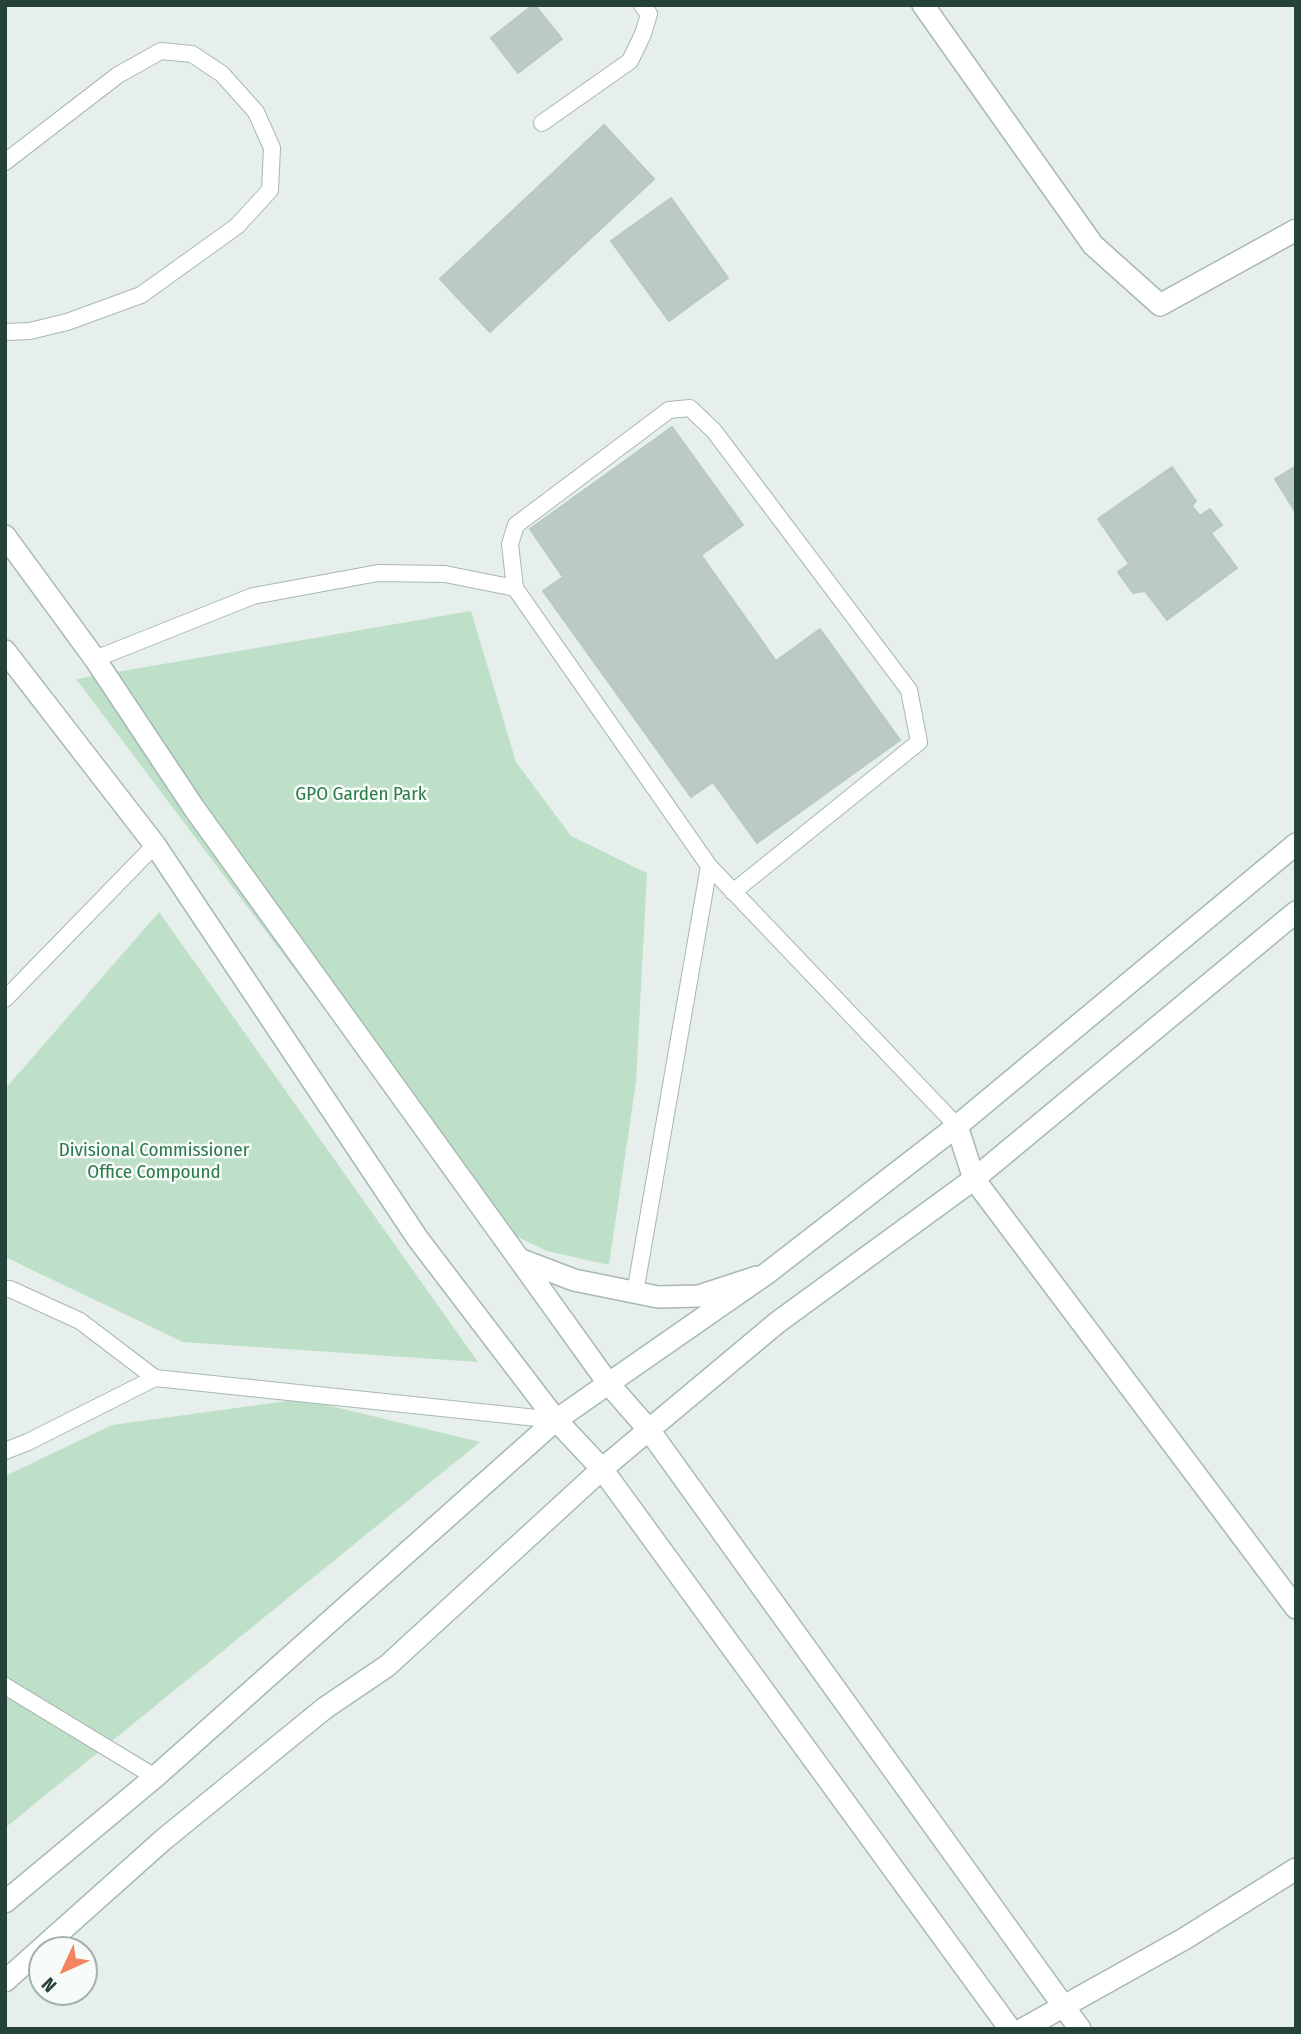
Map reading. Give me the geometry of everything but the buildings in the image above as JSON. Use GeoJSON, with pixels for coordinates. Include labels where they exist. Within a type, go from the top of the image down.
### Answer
{"type":"FeatureCollection","features":[{"type":"Feature","properties":{"kind":"street"},"geometry":{"type":"LineString","coordinates":[[923,5],[1093,245],[1160,305],[1296,230]]}},
{"type":"Feature","properties":{"kind":"street"},"geometry":{"type":"LineString","coordinates":[[5,536],[95,659],[194,808],[608,1384],[649,1430],[1080,2029]]}},
{"type":"Feature","properties":{"kind":"street"},"geometry":{"type":"LineString","coordinates":[[5,651],[155,845],[418,1239],[556,1420],[602,1469],[1010,2029]]}},
{"type":"Feature","properties":{"kind":"street"},"geometry":{"type":"LineString","coordinates":[[5,1902],[155,1777],[556,1420],[766,1274],[957,1125],[1296,844]]}},
{"type":"Feature","properties":{"kind":"street"},"geometry":{"type":"LineString","coordinates":[[5,1982],[163,1839],[325,1709],[387,1666],[602,1469],[778,1322],[974,1179],[1296,912]]}},
{"type":"Feature","properties":{"kind":"street"},"geometry":{"type":"LineString","coordinates":[[957,1125],[974,1179],[1296,1608]]}},
{"type":"Feature","properties":{"kind":"street"},"geometry":{"type":"LineString","coordinates":[[519,1259],[574,1280],[658,1297],[699,1296],[766,1274]]}},
{"type":"Feature","properties":{"kind":"street"},"geometry":{"type":"LineString","coordinates":[[1023,2029],[1184,1940],[1296,1869]]}},
{"type":"Feature","properties":{"kind":"lane"},"geometry":{"type":"LineString","coordinates":[[542,123],[630,61],[649,14],[642,5]]}},
{"type":"Feature","properties":{"kind":"lane"},"geometry":{"type":"LineString","coordinates":[[5,162],[118,75],[161,51],[192,54],[222,74],[257,112],[272,148],[270,190],[237,226],[141,295],[67,322],[30,331],[5,332]]}},
{"type":"Feature","properties":{"kind":"lane"},"geometry":{"type":"LineString","coordinates":[[733,892],[919,742],[909,690],[714,431],[690,408],[669,410],[516,525],[510,544],[515,588],[709,866],[733,892],[957,1125]]}},
{"type":"Feature","properties":{"kind":"lane"},"geometry":{"type":"LineString","coordinates":[[95,659],[253,596],[378,573],[444,574],[515,588]]}},
{"type":"Feature","properties":{"kind":"lane"},"geometry":{"type":"LineString","coordinates":[[5,999],[155,845]]}},
{"type":"Feature","properties":{"kind":"lane"},"geometry":{"type":"LineString","coordinates":[[635,1293],[709,866]]}},
{"type":"Feature","properties":{"kind":"lane"},"geometry":{"type":"LineString","coordinates":[[5,1289],[80,1321],[155,1378],[556,1420]]}},
{"type":"Feature","properties":{"kind":"lane"},"geometry":{"type":"LineString","coordinates":[[5,1451],[155,1378]]}},
{"type":"Feature","properties":{"kind":"lane"},"geometry":{"type":"LineString","coordinates":[[5,1686],[155,1777]]}},
{"type":"Feature","properties":{"kind":"green space","name":"GPO Garden Park"},"geometry":{"type":"Polygon","coordinates":[[[471,611],[516,762],[571,836],[647,873],[636,1082],[609,1265],[547,1251],[483,1220],[76,679],[471,611]]]}},
{"type":"Feature","properties":{"kind":"green space","name":"Divisional Commissioner Office Compound"},"geometry":{"type":"Polygon","coordinates":[[[159,912],[478,1362],[183,1342],[5,1257],[5,1089],[159,912]]]}},
{"type":"Feature","properties":{"kind":"green space"},"geometry":{"type":"Polygon","coordinates":[[[302,1399],[480,1442],[5,1828],[5,1476],[112,1425],[302,1399]]]}}]}
